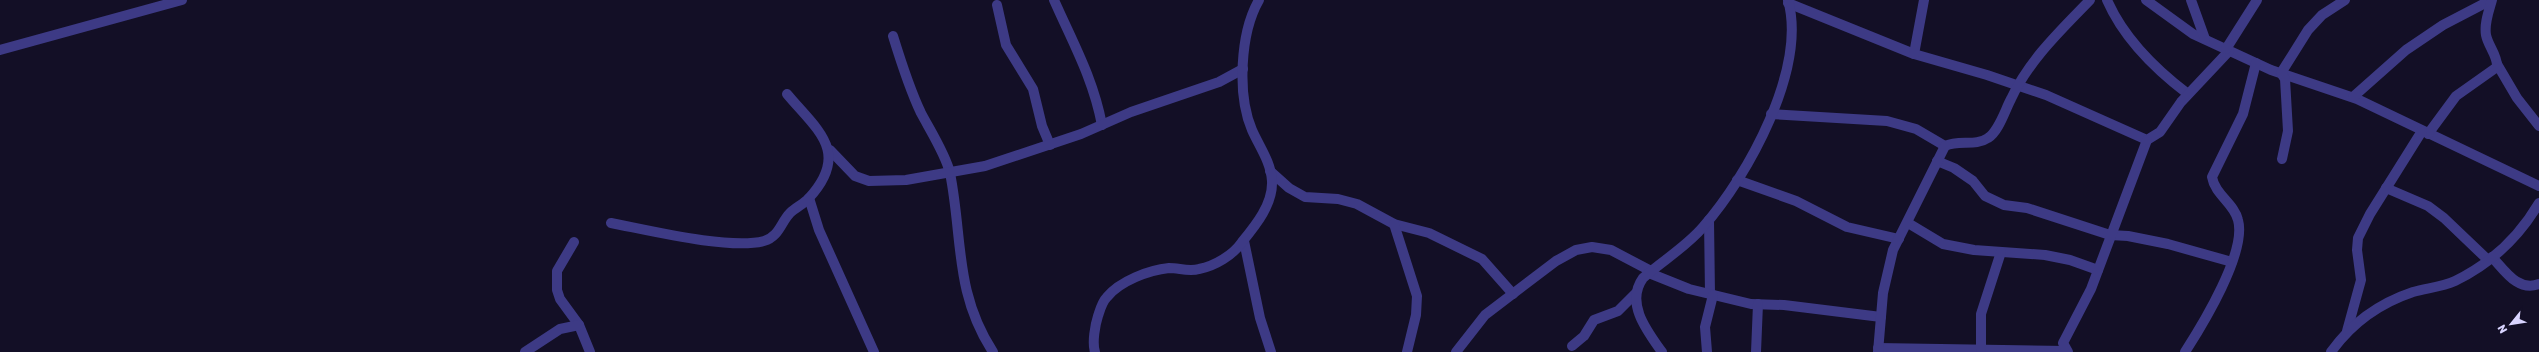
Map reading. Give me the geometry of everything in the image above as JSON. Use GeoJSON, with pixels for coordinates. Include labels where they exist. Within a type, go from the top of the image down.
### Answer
{"type":"FeatureCollection","features":[{"type":"Feature","properties":{"kind":"street"},"geometry":{"type":"LineString","coordinates":[[0,50],[182,0]]}},
{"type":"Feature","properties":{"kind":"street"},"geometry":{"type":"LineString","coordinates":[[1054,0],[1083,60],[1096,98],[1102,125]]}},
{"type":"Feature","properties":{"kind":"street"},"geometry":{"type":"LineString","coordinates":[[1095,352],[1096,321],[1104,301],[1115,290],[1146,273],[1157,270],[1200,269],[1228,256],[1244,241],[1263,213],[1269,199],[1272,181],[1270,170],[1248,119],[1243,69],[1243,54],[1246,36],[1259,0]]}},
{"type":"Feature","properties":{"kind":"street"},"geometry":{"type":"LineString","coordinates":[[1914,54],[1924,0]]}},
{"type":"Feature","properties":{"kind":"street"},"geometry":{"type":"LineString","coordinates":[[2090,0],[2044,48],[2017,85],[1990,137],[1980,142],[1952,142],[1945,146],[1908,223],[1893,250],[1883,293],[1878,350],[2067,351],[2063,343],[2091,289],[2110,235],[2147,140],[2160,132],[2188,94],[2227,50],[2257,0]]}},
{"type":"Feature","properties":{"kind":"street"},"geometry":{"type":"LineString","coordinates":[[2108,0],[2118,20],[2144,56],[2188,94]]}},
{"type":"Feature","properties":{"kind":"street"},"geometry":{"type":"LineString","coordinates":[[2146,0],[2193,34],[2281,74],[2353,97],[2425,133],[2539,186]]}},
{"type":"Feature","properties":{"kind":"street"},"geometry":{"type":"LineString","coordinates":[[2191,0],[2205,39]]}},
{"type":"Feature","properties":{"kind":"street"},"geometry":{"type":"LineString","coordinates":[[2281,74],[2308,30],[2322,15],[2345,0]]}},
{"type":"Feature","properties":{"kind":"street"},"geometry":{"type":"LineString","coordinates":[[2353,97],[2378,72],[2406,50],[2443,25],[2492,0]]}},
{"type":"Feature","properties":{"kind":"street"},"geometry":{"type":"LineString","coordinates":[[2492,0],[2485,25],[2486,34],[2497,64],[2517,98],[2539,126]]}},
{"type":"Feature","properties":{"kind":"street"},"geometry":{"type":"LineString","coordinates":[[1788,1],[1914,54],[2017,85],[2147,140]]}},
{"type":"Feature","properties":{"kind":"street"},"geometry":{"type":"LineString","coordinates":[[1662,352],[1645,327],[1637,309],[1637,286],[1650,272],[1683,245],[1709,220],[1753,154],[1780,96],[1789,60],[1792,15],[1788,1]]}},
{"type":"Feature","properties":{"kind":"street"},"geometry":{"type":"LineString","coordinates":[[997,5],[1006,45],[1033,89],[1042,126],[1050,144]]}},
{"type":"Feature","properties":{"kind":"street"},"geometry":{"type":"LineString","coordinates":[[893,36],[908,83],[950,172],[960,264],[967,292],[984,338],[993,352]]}},
{"type":"Feature","properties":{"kind":"street"},"geometry":{"type":"LineString","coordinates":[[2186,352],[2211,307],[2238,246],[2238,220],[2234,209],[2217,191],[2212,177],[2243,114],[2256,63]]}},
{"type":"Feature","properties":{"kind":"street"},"geometry":{"type":"LineString","coordinates":[[2347,331],[2361,280],[2356,250],[2358,238],[2386,188],[2425,133],[2456,96],[2491,73],[2497,64]]}},
{"type":"Feature","properties":{"kind":"street"},"geometry":{"type":"LineString","coordinates":[[787,94],[824,138],[830,150],[855,176],[869,181],[906,180],[985,166],[1102,125],[1131,112],[1219,82],[1243,69]]}},
{"type":"Feature","properties":{"kind":"street"},"geometry":{"type":"LineString","coordinates":[[2281,74],[2285,79],[2288,131],[2282,159]]}},
{"type":"Feature","properties":{"kind":"street"},"geometry":{"type":"LineString","coordinates":[[1771,114],[1887,121],[1916,129],[1945,146]]}},
{"type":"Feature","properties":{"kind":"street"},"geometry":{"type":"LineString","coordinates":[[611,223],[736,243],[764,241],[777,232],[791,212],[809,198],[826,173],[830,150]]}},
{"type":"Feature","properties":{"kind":"street"},"geometry":{"type":"LineString","coordinates":[[1937,161],[1954,168],[1974,181],[1985,196],[2004,205],[2027,208],[2110,235],[2128,236],[2168,244],[2232,262]]}},
{"type":"Feature","properties":{"kind":"street"},"geometry":{"type":"LineString","coordinates":[[1270,170],[1289,188],[1305,197],[1338,199],[1357,204],[1394,224],[1429,234],[1482,259],[1513,294]]}},
{"type":"Feature","properties":{"kind":"street"},"geometry":{"type":"LineString","coordinates":[[1737,180],[1796,201],[1848,227],[1899,239]]}},
{"type":"Feature","properties":{"kind":"street"},"geometry":{"type":"LineString","coordinates":[[2386,188],[2428,206],[2444,218],[2518,283],[2526,287],[2539,284]]}},
{"type":"Feature","properties":{"kind":"street"},"geometry":{"type":"LineString","coordinates":[[809,198],[819,230],[874,352]]}},
{"type":"Feature","properties":{"kind":"street"},"geometry":{"type":"LineString","coordinates":[[2330,352],[2347,331],[2375,310],[2398,298],[2454,281],[2490,259],[2515,237],[2539,203]]}},
{"type":"Feature","properties":{"kind":"street"},"geometry":{"type":"LineString","coordinates":[[1706,352],[1705,327],[1711,294],[1709,220]]}},
{"type":"Feature","properties":{"kind":"street"},"geometry":{"type":"LineString","coordinates":[[1908,223],[1943,244],[1974,250],[2045,255],[2070,260],[2098,270]]}},
{"type":"Feature","properties":{"kind":"street"},"geometry":{"type":"LineString","coordinates":[[1394,224],[1416,296],[1416,315],[1407,352]]}},
{"type":"Feature","properties":{"kind":"street"},"geometry":{"type":"LineString","coordinates":[[1244,241],[1260,318],[1271,352]]}},
{"type":"Feature","properties":{"kind":"street"},"geometry":{"type":"LineString","coordinates":[[574,242],[557,271],[556,290],[560,299],[579,325],[590,352]]}},
{"type":"Feature","properties":{"kind":"street"},"geometry":{"type":"LineString","coordinates":[[1456,352],[1485,315],[1556,261],[1576,250],[1592,248],[1611,250],[1650,272],[1689,289],[1758,304],[1784,305],[1881,317]]}},
{"type":"Feature","properties":{"kind":"street"},"geometry":{"type":"LineString","coordinates":[[1985,350],[1981,314],[2001,252]]}},
{"type":"Feature","properties":{"kind":"street"},"geometry":{"type":"LineString","coordinates":[[1572,346],[1584,336],[1594,320],[1618,311],[1636,293]]}},
{"type":"Feature","properties":{"kind":"street"},"geometry":{"type":"LineString","coordinates":[[1756,352],[1758,304]]}},
{"type":"Feature","properties":{"kind":"street"},"geometry":{"type":"LineString","coordinates":[[526,352],[560,328],[579,325]]}}]}
